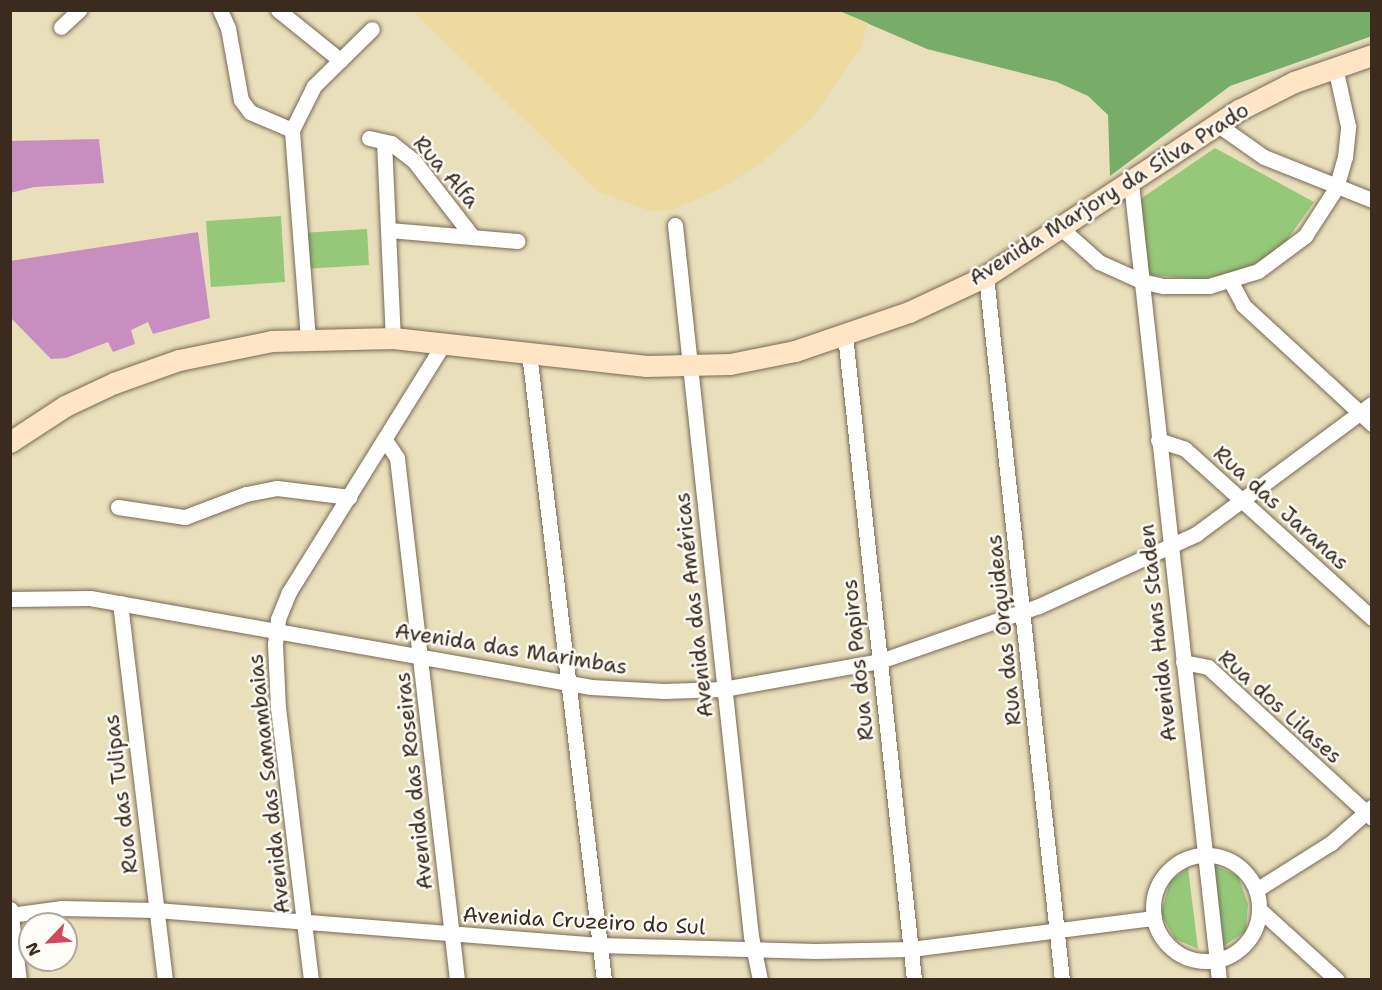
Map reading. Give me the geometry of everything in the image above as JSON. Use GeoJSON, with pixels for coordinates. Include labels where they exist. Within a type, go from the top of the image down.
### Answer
{"type":"FeatureCollection","features":[{"type":"Feature","properties":{"kind":"main road","name":"Avenida Marjory da Silva Prado"},"geometry":{"type":"LineString","coordinates":[[10,442],[65,406],[146,371],[245,344],[308,339],[393,338],[601,363],[691,366],[771,357],[845,335],[909,312],[986,276],[1062,229],[1252,102],[1335,67],[1371,56]]}},
{"type":"Feature","properties":{"kind":"street"},"geometry":{"type":"LineString","coordinates":[[60,27],[79,10]]}},
{"type":"Feature","properties":{"kind":"street"},"geometry":{"type":"LineString","coordinates":[[220,10],[228,28],[238,93],[245,107],[292,130]]}},
{"type":"Feature","properties":{"kind":"street"},"geometry":{"type":"LineString","coordinates":[[278,10],[340,60]]}},
{"type":"Feature","properties":{"kind":"street"},"geometry":{"type":"LineString","coordinates":[[308,339],[292,130],[306,97],[372,29]]}},
{"type":"Feature","properties":{"kind":"street"},"geometry":{"type":"LineString","coordinates":[[1062,229],[1099,262],[1141,281],[1186,288],[1231,282],[1283,256],[1305,236],[1336,188],[1345,157],[1348,126],[1335,67]]}},
{"type":"Feature","properties":{"kind":"street"},"geometry":{"type":"LineString","coordinates":[[1217,124],[1264,157],[1371,201]]}},
{"type":"Feature","properties":{"kind":"street","name":"Rua Alfa"},"geometry":{"type":"LineString","coordinates":[[393,338],[388,230],[377,140],[414,161],[472,236]]}},
{"type":"Feature","properties":{"kind":"street","name":"Avenida Hans Staden"},"geometry":{"type":"LineString","coordinates":[[1131,183],[1203,854],[1219,980]]}},
{"type":"Feature","properties":{"kind":"street","name":"Avenida das Américas"},"geometry":{"type":"LineString","coordinates":[[675,225],[723,689],[760,980]]}},
{"type":"Feature","properties":{"kind":"street","name":"Rua Alfa"},"geometry":{"type":"LineString","coordinates":[[388,230],[518,241]]}},
{"type":"Feature","properties":{"kind":"street","name":"Rua das Orquideas"},"geometry":{"type":"LineString","coordinates":[[986,276],[1062,980]]}},
{"type":"Feature","properties":{"kind":"street"},"geometry":{"type":"LineString","coordinates":[[1231,282],[1243,305],[1368,414]]}},
{"type":"Feature","properties":{"kind":"street","name":"Rua dos Papiros"},"geometry":{"type":"LineString","coordinates":[[845,335],[914,980]]}},
{"type":"Feature","properties":{"kind":"street","name":"Avenida das Samambaias"},"geometry":{"type":"LineString","coordinates":[[311,980],[282,747],[276,632],[290,592],[444,343]]}},
{"type":"Feature","properties":{"kind":"street"},"geometry":{"type":"LineString","coordinates":[[529,353],[604,980]]}},
{"type":"Feature","properties":{"kind":"street","name":"Avenida das Marimbas"},"geometry":{"type":"LineString","coordinates":[[10,599],[60,596],[120,603],[568,684],[633,691],[723,689],[879,661],[1023,612],[1170,548],[1242,502],[1368,414]]}},
{"type":"Feature","properties":{"kind":"street","name":"Avenida das Roseiras"},"geometry":{"type":"LineString","coordinates":[[386,440],[398,458],[457,980]]}},
{"type":"Feature","properties":{"kind":"street","name":"Rua das Jaranas"},"geometry":{"type":"LineString","coordinates":[[1158,441],[1185,449],[1371,618]]}},
{"type":"Feature","properties":{"kind":"street"},"geometry":{"type":"LineString","coordinates":[[118,507],[185,517],[246,494],[277,488],[349,497]]}},
{"type":"Feature","properties":{"kind":"street","name":"Rua das Tulipas"},"geometry":{"type":"LineString","coordinates":[[120,603],[165,980]]}},
{"type":"Feature","properties":{"kind":"street","name":"Rua dos Lilases"},"geometry":{"type":"LineString","coordinates":[[1183,662],[1208,667],[1370,813]]}},
{"type":"Feature","properties":{"kind":"street"},"geometry":{"type":"LineString","coordinates":[[1256,890],[1312,856],[1370,813]]}},
{"type":"Feature","properties":{"kind":"street"},"geometry":{"type":"LineString","coordinates":[[1203,854],[1236,863],[1256,890],[1259,909],[1257,924],[1246,942],[1216,960],[1184,956],[1165,940],[1154,918],[1154,900],[1159,882],[1170,868],[1186,858],[1203,854]]}},
{"type":"Feature","properties":{"kind":"street","name":"Avenida Cruzeiro do Sul"},"geometry":{"type":"LineString","coordinates":[[11,915],[61,908],[156,910],[452,935],[600,945],[755,951],[910,949],[1154,918]]}},
{"type":"Feature","properties":{"kind":"street"},"geometry":{"type":"LineString","coordinates":[[10,909],[19,980]]}},
{"type":"Feature","properties":{"kind":"street"},"geometry":{"type":"LineString","coordinates":[[1259,909],[1337,980]]}},
{"type":"Feature","properties":{"kind":"green space"},"geometry":{"type":"Polygon","coordinates":[[[1371,10],[1372,36],[1230,86],[1110,176],[1108,115],[1088,96],[1057,82],[927,49],[839,11],[1371,10]]]}},
{"type":"Feature","properties":{"kind":"green space"},"geometry":{"type":"Polygon","coordinates":[[[1215,148],[1314,202],[1282,247],[1242,272],[1202,279],[1149,275],[1139,200],[1215,148]]]}},
{"type":"Feature","properties":{"kind":"green space"},"geometry":{"type":"Polygon","coordinates":[[[281,216],[285,282],[211,287],[206,221],[281,216]]]}},
{"type":"Feature","properties":{"kind":"green space"},"geometry":{"type":"Polygon","coordinates":[[[367,229],[369,265],[303,269],[301,233],[367,229]]]}},
{"type":"Feature","properties":{"kind":"green space"},"geometry":{"type":"Polygon","coordinates":[[[1211,864],[1238,876],[1248,904],[1246,931],[1221,948],[1211,864]]]}},
{"type":"Feature","properties":{"kind":"green space"},"geometry":{"type":"Polygon","coordinates":[[[1188,868],[1198,949],[1175,939],[1161,914],[1170,881],[1188,868]]]}},
{"type":"Feature","properties":{"kind":"sand"},"geometry":{"type":"Polygon","coordinates":[[[413,11],[839,11],[868,23],[861,48],[812,118],[762,162],[720,189],[672,210],[650,211],[599,192],[413,11]]]}},
{"type":"Feature","properties":{"kind":"building"},"geometry":{"type":"Polygon","coordinates":[[[99,139],[104,183],[34,187],[10,193],[10,141],[99,139]]]}},
{"type":"Feature","properties":{"kind":"building"},"geometry":{"type":"Polygon","coordinates":[[[198,232],[210,318],[153,334],[148,322],[131,330],[135,344],[113,352],[108,342],[66,358],[51,359],[10,317],[10,261],[198,232]]]}}]}
